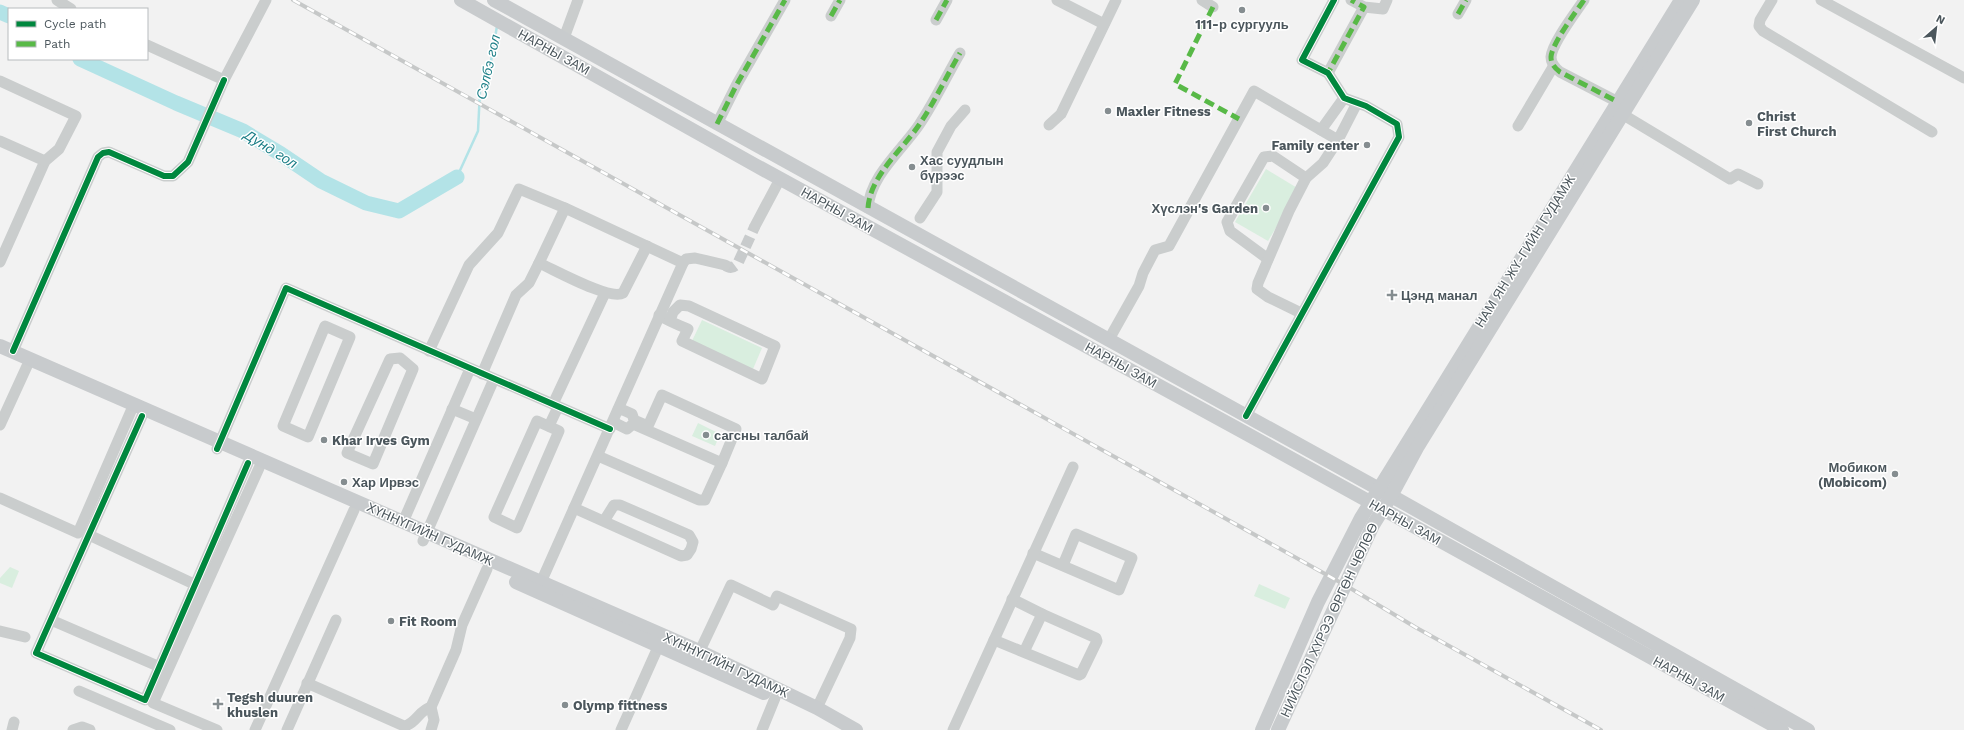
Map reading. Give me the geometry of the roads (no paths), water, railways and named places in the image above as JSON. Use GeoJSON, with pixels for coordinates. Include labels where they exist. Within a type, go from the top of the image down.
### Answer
{"type":"FeatureCollection","features":[{"type":"Feature","properties":{"kind":"main road","name":"НАРНЫ ЗАМ"},"geometry":{"type":"LineString","coordinates":[[494,0],[719,126],[1385,493],[1730,694],[1782,730]]}},
{"type":"Feature","properties":{"kind":"main road","name":"НАМ ЯН ЖҮ-ГИЙН ГУДАМЖ"},"geometry":{"type":"LineString","coordinates":[[1370,503],[1385,493],[1418,446],[1620,108],[1681,0]]}},
{"type":"Feature","properties":{"kind":"main road","name":"НАМ ЯН ЖҮ-ГИЙН ГУДАМЖ"},"geometry":{"type":"LineString","coordinates":[[1620,108],[1693,0]]}},
{"type":"Feature","properties":{"kind":"main road","name":"НАРНЫ ЗАМ"},"geometry":{"type":"LineString","coordinates":[[463,1],[777,178],[1064,334],[1382,510],[1730,694],[1808,730]]}},
{"type":"Feature","properties":{"kind":"main road"},"geometry":{"type":"LineString","coordinates":[[713,142],[718,137],[719,126]]}},
{"type":"Feature","properties":{"kind":"main road"},"geometry":{"type":"LineString","coordinates":[[1064,334],[1070,328],[1071,320]]}},
{"type":"Feature","properties":{"kind":"main road","name":"ХҮННҮГИЙН ГУДАМЖ"},"geometry":{"type":"LineString","coordinates":[[4,350],[27,366],[136,414],[403,522],[425,536],[484,568],[539,587],[658,645],[697,656],[839,730]]}},
{"type":"Feature","properties":{"kind":"main road","name":"ХҮННҮГИЙН ГУДАМЖ"},"geometry":{"type":"LineString","coordinates":[[4,350],[218,446],[254,466],[354,510],[425,536],[817,708],[856,730]]}},
{"type":"Feature","properties":{"kind":"main road","name":"НИЙСЛЭЛ ХҮРЭЭ ӨРГӨН ЧӨЛӨӨ"},"geometry":{"type":"LineString","coordinates":[[1278,730],[1370,532],[1382,510],[1385,493]]}},
{"type":"Feature","properties":{"kind":"main road","name":"НИЙСЛЭЛ ХҮРЭЭ ӨРГӨН ЧӨЛӨӨ"},"geometry":{"type":"LineString","coordinates":[[1262,730],[1318,602],[1370,503]]}},
{"type":"Feature","properties":{"kind":"street"},"geometry":{"type":"LineString","coordinates":[[57,0],[69,8]]}},
{"type":"Feature","properties":{"kind":"street"},"geometry":{"type":"LineString","coordinates":[[4,350],[98,157],[103,153],[109,152],[164,176],[173,176],[188,162],[222,85],[266,0]]}},
{"type":"Feature","properties":{"kind":"street"},"geometry":{"type":"LineString","coordinates":[[564,38],[578,0]]}},
{"type":"Feature","properties":{"kind":"street"},"geometry":{"type":"LineString","coordinates":[[719,126],[738,84],[785,0]]}},
{"type":"Feature","properties":{"kind":"street"},"geometry":{"type":"LineString","coordinates":[[831,16],[840,0]]}},
{"type":"Feature","properties":{"kind":"street"},"geometry":{"type":"LineString","coordinates":[[936,20],[947,0]]}},
{"type":"Feature","properties":{"kind":"street"},"geometry":{"type":"LineString","coordinates":[[1057,0],[1104,24]]}},
{"type":"Feature","properties":{"kind":"street"},"geometry":{"type":"LineString","coordinates":[[1049,124],[1061,114],[1116,0]]}},
{"type":"Feature","properties":{"kind":"street"},"geometry":{"type":"LineString","coordinates":[[1202,0],[1213,7]]}},
{"type":"Feature","properties":{"kind":"street"},"geometry":{"type":"LineString","coordinates":[[1246,416],[1398,136],[1397,124],[1344,98],[1328,73],[1302,60],[1334,0]]}},
{"type":"Feature","properties":{"kind":"street"},"geometry":{"type":"LineString","coordinates":[[1351,0],[1364,7],[1383,8],[1387,0]]}},
{"type":"Feature","properties":{"kind":"street"},"geometry":{"type":"LineString","coordinates":[[1458,14],[1466,0]]}},
{"type":"Feature","properties":{"kind":"street"},"geometry":{"type":"LineString","coordinates":[[1518,126],[1553,67],[1551,57],[1557,41],[1584,0]]}},
{"type":"Feature","properties":{"kind":"street"},"geometry":{"type":"LineString","coordinates":[[1772,0],[1760,20],[1759,26],[1763,31],[1932,132]]}},
{"type":"Feature","properties":{"kind":"street"},"geometry":{"type":"LineString","coordinates":[[1821,0],[1964,78]]}},
{"type":"Feature","properties":{"kind":"street"},"geometry":{"type":"LineString","coordinates":[[1328,73],[1364,7]]}},
{"type":"Feature","properties":{"kind":"street"},"geometry":{"type":"LineString","coordinates":[[148,46],[222,85]]}},
{"type":"Feature","properties":{"kind":"street"},"geometry":{"type":"LineString","coordinates":[[868,208],[869,199],[877,180],[893,156],[918,126],[960,53]]}},
{"type":"Feature","properties":{"kind":"street"},"geometry":{"type":"LineString","coordinates":[[1553,67],[1730,179],[1738,174],[1758,184]]}},
{"type":"Feature","properties":{"kind":"street"},"geometry":{"type":"LineString","coordinates":[[0,81],[76,116],[59,149],[45,161],[0,262]]}},
{"type":"Feature","properties":{"kind":"street"},"geometry":{"type":"LineString","coordinates":[[1112,334],[1139,286],[1155,250],[1169,246],[1254,91],[1338,140]]}},
{"type":"Feature","properties":{"kind":"street"},"geometry":{"type":"LineString","coordinates":[[1322,130],[1344,98]]}},
{"type":"Feature","properties":{"kind":"street"},"geometry":{"type":"LineString","coordinates":[[1301,313],[1268,297],[1257,289],[1268,259],[1306,178],[1323,162],[1338,140],[1356,103]]}},
{"type":"Feature","properties":{"kind":"street"},"geometry":{"type":"LineString","coordinates":[[920,218],[937,192],[937,152],[951,126],[965,110]]}},
{"type":"Feature","properties":{"kind":"street"},"geometry":{"type":"LineString","coordinates":[[0,141],[45,161]]}},
{"type":"Feature","properties":{"kind":"street"},"geometry":{"type":"LineString","coordinates":[[1268,259],[1230,231],[1227,222],[1264,157],[1273,156],[1306,178]]}},
{"type":"Feature","properties":{"kind":"street"},"geometry":{"type":"LineString","coordinates":[[753,225],[777,178]]}},
{"type":"Feature","properties":{"kind":"street"},"geometry":{"type":"LineString","coordinates":[[429,351],[469,265],[498,233],[519,189],[565,208],[683,263]]}},
{"type":"Feature","properties":{"kind":"street"},"geometry":{"type":"LineString","coordinates":[[482,374],[516,295],[529,283],[540,263],[565,208]]}},
{"type":"Feature","properties":{"kind":"street"},"geometry":{"type":"LineString","coordinates":[[540,263],[605,293],[620,295],[623,293],[647,246]]}},
{"type":"Feature","properties":{"kind":"street"},"geometry":{"type":"LineString","coordinates":[[539,587],[683,263],[686,259],[695,258],[725,265]]}},
{"type":"Feature","properties":{"kind":"street"},"geometry":{"type":"LineString","coordinates":[[218,446],[286,288],[555,406],[611,426],[627,429],[633,424],[722,463]]}},
{"type":"Feature","properties":{"kind":"street"},"geometry":{"type":"LineString","coordinates":[[549,426],[555,406],[605,293]]}},
{"type":"Feature","properties":{"kind":"street"},"geometry":{"type":"LineString","coordinates":[[659,316],[670,321],[688,329],[682,341],[762,379],[775,346],[689,306],[680,304],[673,312],[670,321]]}},
{"type":"Feature","properties":{"kind":"street"},"geometry":{"type":"LineString","coordinates":[[339,332],[346,314]]}},
{"type":"Feature","properties":{"kind":"street"},"geometry":{"type":"LineString","coordinates":[[325,326],[339,332],[350,337],[308,437],[283,426],[325,326]]}},
{"type":"Feature","properties":{"kind":"street"},"geometry":{"type":"LineString","coordinates":[[400,358],[407,341]]}},
{"type":"Feature","properties":{"kind":"street"},"geometry":{"type":"LineString","coordinates":[[400,358],[413,369],[373,464],[347,453],[390,359],[400,358]]}},
{"type":"Feature","properties":{"kind":"street"},"geometry":{"type":"LineString","coordinates":[[0,426],[27,366]]}},
{"type":"Feature","properties":{"kind":"street"},"geometry":{"type":"LineString","coordinates":[[403,522],[470,369]]}},
{"type":"Feature","properties":{"kind":"street"},"geometry":{"type":"LineString","coordinates":[[425,536],[494,379]]}},
{"type":"Feature","properties":{"kind":"street"},"geometry":{"type":"LineString","coordinates":[[598,456],[699,500],[705,500],[736,429],[662,395],[648,426],[634,420],[632,414],[624,410],[618,410]]}},
{"type":"Feature","properties":{"kind":"street"},"geometry":{"type":"LineString","coordinates":[[452,409],[476,419]]}},
{"type":"Feature","properties":{"kind":"street"},"geometry":{"type":"LineString","coordinates":[[0,498],[78,533],[136,414]]}},
{"type":"Feature","properties":{"kind":"street"},"geometry":{"type":"LineString","coordinates":[[136,414],[89,535],[36,653],[145,700],[196,584],[254,466]]}},
{"type":"Feature","properties":{"kind":"street"},"geometry":{"type":"LineString","coordinates":[[537,421],[549,426],[559,431],[517,528],[494,517],[537,421]]}},
{"type":"Feature","properties":{"kind":"street"},"geometry":{"type":"LineString","coordinates":[[216,730],[154,703],[254,466]]}},
{"type":"Feature","properties":{"kind":"street"},"geometry":{"type":"LineString","coordinates":[[953,730],[1073,467]]}},
{"type":"Feature","properties":{"kind":"street"},"geometry":{"type":"LineString","coordinates":[[574,508],[681,556],[687,555],[693,542],[689,535],[620,505],[614,506],[604,521]]}},
{"type":"Feature","properties":{"kind":"street"},"geometry":{"type":"LineString","coordinates":[[255,730],[354,510]]}},
{"type":"Feature","properties":{"kind":"street"},"geometry":{"type":"LineString","coordinates":[[1033,553],[1119,590],[1132,558],[1076,534],[1063,565]]}},
{"type":"Feature","properties":{"kind":"street"},"geometry":{"type":"LineString","coordinates":[[89,535],[196,584]]}},
{"type":"Feature","properties":{"kind":"street"},"geometry":{"type":"LineString","coordinates":[[431,730],[434,720],[431,707],[456,650],[458,623],[484,568]]}},
{"type":"Feature","properties":{"kind":"street"},"geometry":{"type":"LineString","coordinates":[[697,656],[731,585],[773,605],[777,596],[851,629],[850,638],[817,708]]}},
{"type":"Feature","properties":{"kind":"street"},"geometry":{"type":"LineString","coordinates":[[994,640],[1079,674],[1081,674],[1097,641],[1096,638],[1012,599]]}},
{"type":"Feature","properties":{"kind":"street"},"geometry":{"type":"LineString","coordinates":[[1024,652],[1042,614]]}},
{"type":"Feature","properties":{"kind":"street"},"geometry":{"type":"LineString","coordinates":[[51,620],[160,668]]}},
{"type":"Feature","properties":{"kind":"street"},"geometry":{"type":"LineString","coordinates":[[287,730],[336,620]]}},
{"type":"Feature","properties":{"kind":"street"},"geometry":{"type":"LineString","coordinates":[[0,631],[25,637]]}},
{"type":"Feature","properties":{"kind":"street"},"geometry":{"type":"LineString","coordinates":[[621,730],[658,645]]}},
{"type":"Feature","properties":{"kind":"street"},"geometry":{"type":"LineString","coordinates":[[307,683],[404,726],[409,724],[423,710],[431,707]]}},
{"type":"Feature","properties":{"kind":"street"},"geometry":{"type":"LineString","coordinates":[[78,691],[170,730]]}},
{"type":"Feature","properties":{"kind":"street"},"geometry":{"type":"LineString","coordinates":[[762,730],[775,698]]}},
{"type":"Feature","properties":{"kind":"street"},"geometry":{"type":"LineString","coordinates":[[73,730],[82,727],[90,730]]}},
{"type":"Feature","properties":{"kind":"waterway","name":"Дунд гол"},"geometry":{"type":"LineString","coordinates":[[0,12],[8,16]]}},
{"type":"Feature","properties":{"kind":"waterway","name":"Сэлбэ гол"},"geometry":{"type":"LineString","coordinates":[[457,177],[478,131],[480,91],[490,67],[497,26]]}},
{"type":"Feature","properties":{"kind":"waterway","name":"Дунд гол"},"geometry":{"type":"LineString","coordinates":[[82,60],[176,103],[243,131],[321,181],[366,203],[399,211],[457,177]]}},
{"type":"Feature","properties":{"kind":"tunnel"},"geometry":{"type":"LineString","coordinates":[[725,265],[732,267],[738,263],[755,226]]}},
{"type":"Feature","properties":{"kind":"railway"},"geometry":{"type":"LineString","coordinates":[[293,0],[1345,585],[1415,627],[1601,730]]}},
{"type":"Feature","properties":{"kind":"place","name":"111-р сургууль"},"geometry":{"type":"Point","coordinates":[1242,10]}},
{"type":"Feature","properties":{"kind":"place","name":"Maxler Fitness"},"geometry":{"type":"Point","coordinates":[1108,111]}},
{"type":"Feature","properties":{"kind":"place","name":"Christ First Church"},"geometry":{"type":"Point","coordinates":[1749,123]}},
{"type":"Feature","properties":{"kind":"place","name":"Family center"},"geometry":{"type":"Point","coordinates":[1367,145]}},
{"type":"Feature","properties":{"kind":"place","name":"Хас суудлын бүрээс"},"geometry":{"type":"Point","coordinates":[912,167]}},
{"type":"Feature","properties":{"kind":"place","name":"Хүслэн's Garden"},"geometry":{"type":"Point","coordinates":[1266,208]}},
{"type":"Feature","properties":{"kind":"place","name":"Цэнд манал"},"geometry":{"type":"Point","coordinates":[1392,295]}},
{"type":"Feature","properties":{"kind":"place","name":"сагсны талбай"},"geometry":{"type":"Point","coordinates":[706,435]}},
{"type":"Feature","properties":{"kind":"place","name":"Khar Irves Gym"},"geometry":{"type":"Point","coordinates":[324,440]}},
{"type":"Feature","properties":{"kind":"place","name":"Мобиком (Mobicom)"},"geometry":{"type":"Point","coordinates":[1895,474]}},
{"type":"Feature","properties":{"kind":"place","name":"Хар Ирвэс"},"geometry":{"type":"Point","coordinates":[344,482]}},
{"type":"Feature","properties":{"kind":"place","name":"Fit Room"},"geometry":{"type":"Point","coordinates":[391,621]}},
{"type":"Feature","properties":{"kind":"place","name":"Tegsh duuren khuslen"},"geometry":{"type":"Point","coordinates":[218,704]}},
{"type":"Feature","properties":{"kind":"place","name":"Olymp fittness"},"geometry":{"type":"Point","coordinates":[565,705]}}]}
